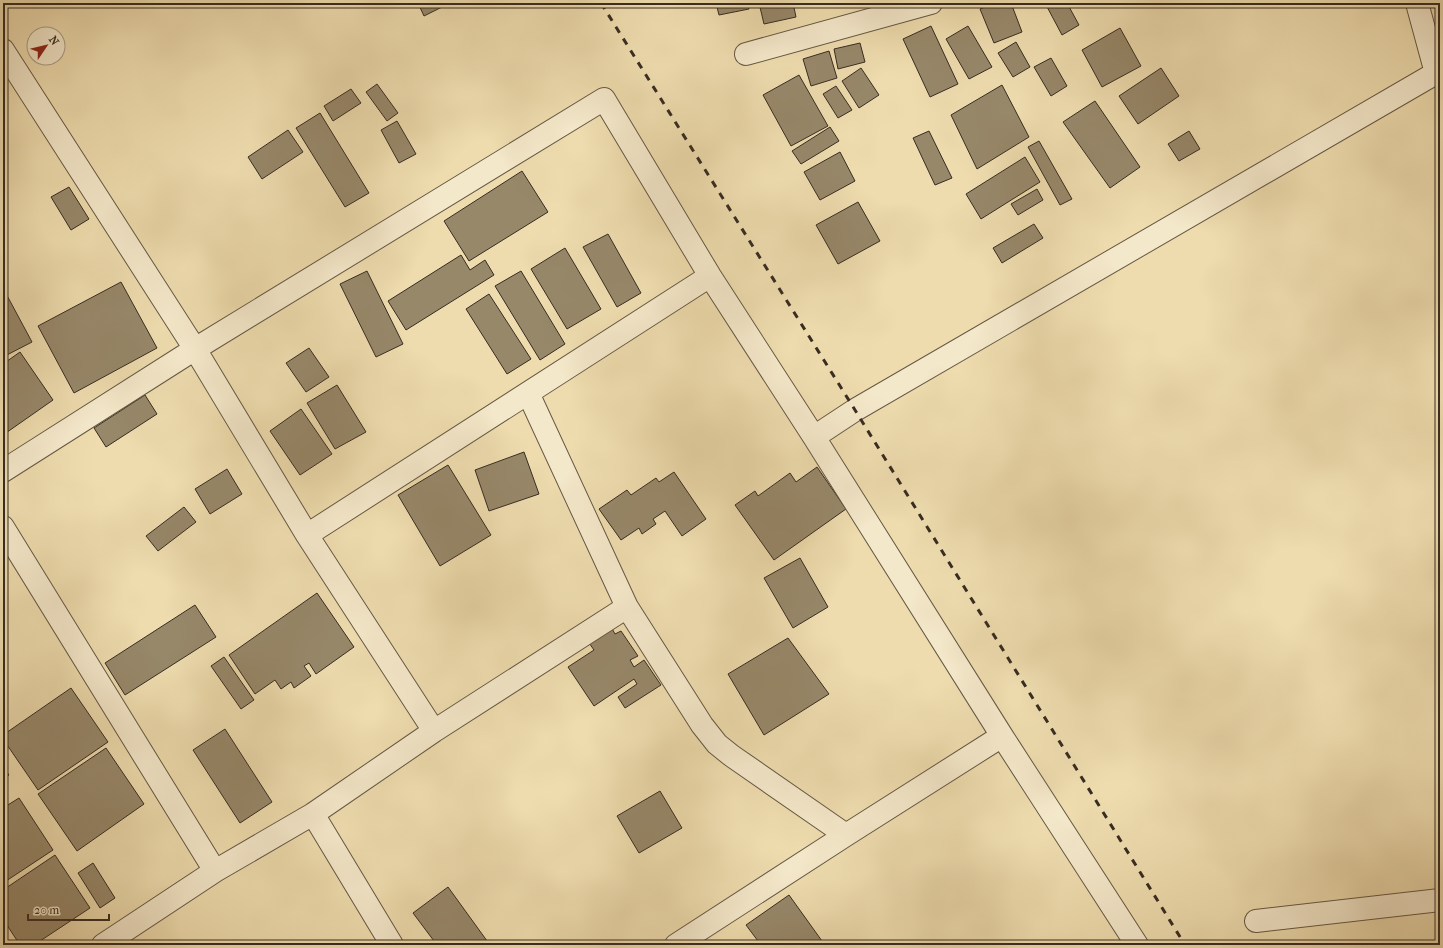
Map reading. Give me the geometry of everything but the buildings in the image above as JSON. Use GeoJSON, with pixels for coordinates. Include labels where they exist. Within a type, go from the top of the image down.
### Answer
{"type":"FeatureCollection","features":[{"type":"Feature","properties":{"kind":"street"},"geometry":{"type":"LineString","coordinates":[[746,54],[931,3]]}},
{"type":"Feature","properties":{"kind":"street"},"geometry":{"type":"LineString","coordinates":[[814,437],[855,410],[1438,73],[1417,3]]}},
{"type":"Feature","properties":{"kind":"street"},"geometry":{"type":"LineString","coordinates":[[3,50],[195,349],[307,535],[434,730]]}},
{"type":"Feature","properties":{"kind":"street"},"geometry":{"type":"LineString","coordinates":[[3,471],[195,349],[604,99],[710,276],[1136,944]]}},
{"type":"Feature","properties":{"kind":"street"},"geometry":{"type":"LineString","coordinates":[[307,535],[710,276]]}},
{"type":"Feature","properties":{"kind":"street"},"geometry":{"type":"LineString","coordinates":[[528,393],[627,607],[702,725],[717,744],[732,756],[846,835]]}},
{"type":"Feature","properties":{"kind":"street"},"geometry":{"type":"LineString","coordinates":[[3,527],[215,871]]}},
{"type":"Feature","properties":{"kind":"street"},"geometry":{"type":"LineString","coordinates":[[103,945],[215,871],[313,814],[434,730],[627,607]]}},
{"type":"Feature","properties":{"kind":"street"},"geometry":{"type":"LineString","coordinates":[[676,945],[1002,736]]}},
{"type":"Feature","properties":{"kind":"street"},"geometry":{"type":"LineString","coordinates":[[313,814],[392,945]]}},
{"type":"Feature","properties":{"kind":"street"},"geometry":{"type":"LineString","coordinates":[[1256,922],[1440,900]]}},
{"type":"Feature","properties":{"kind":"railway"},"geometry":{"type":"LineString","coordinates":[[601,3],[855,410],[1185,945]]}}]}
